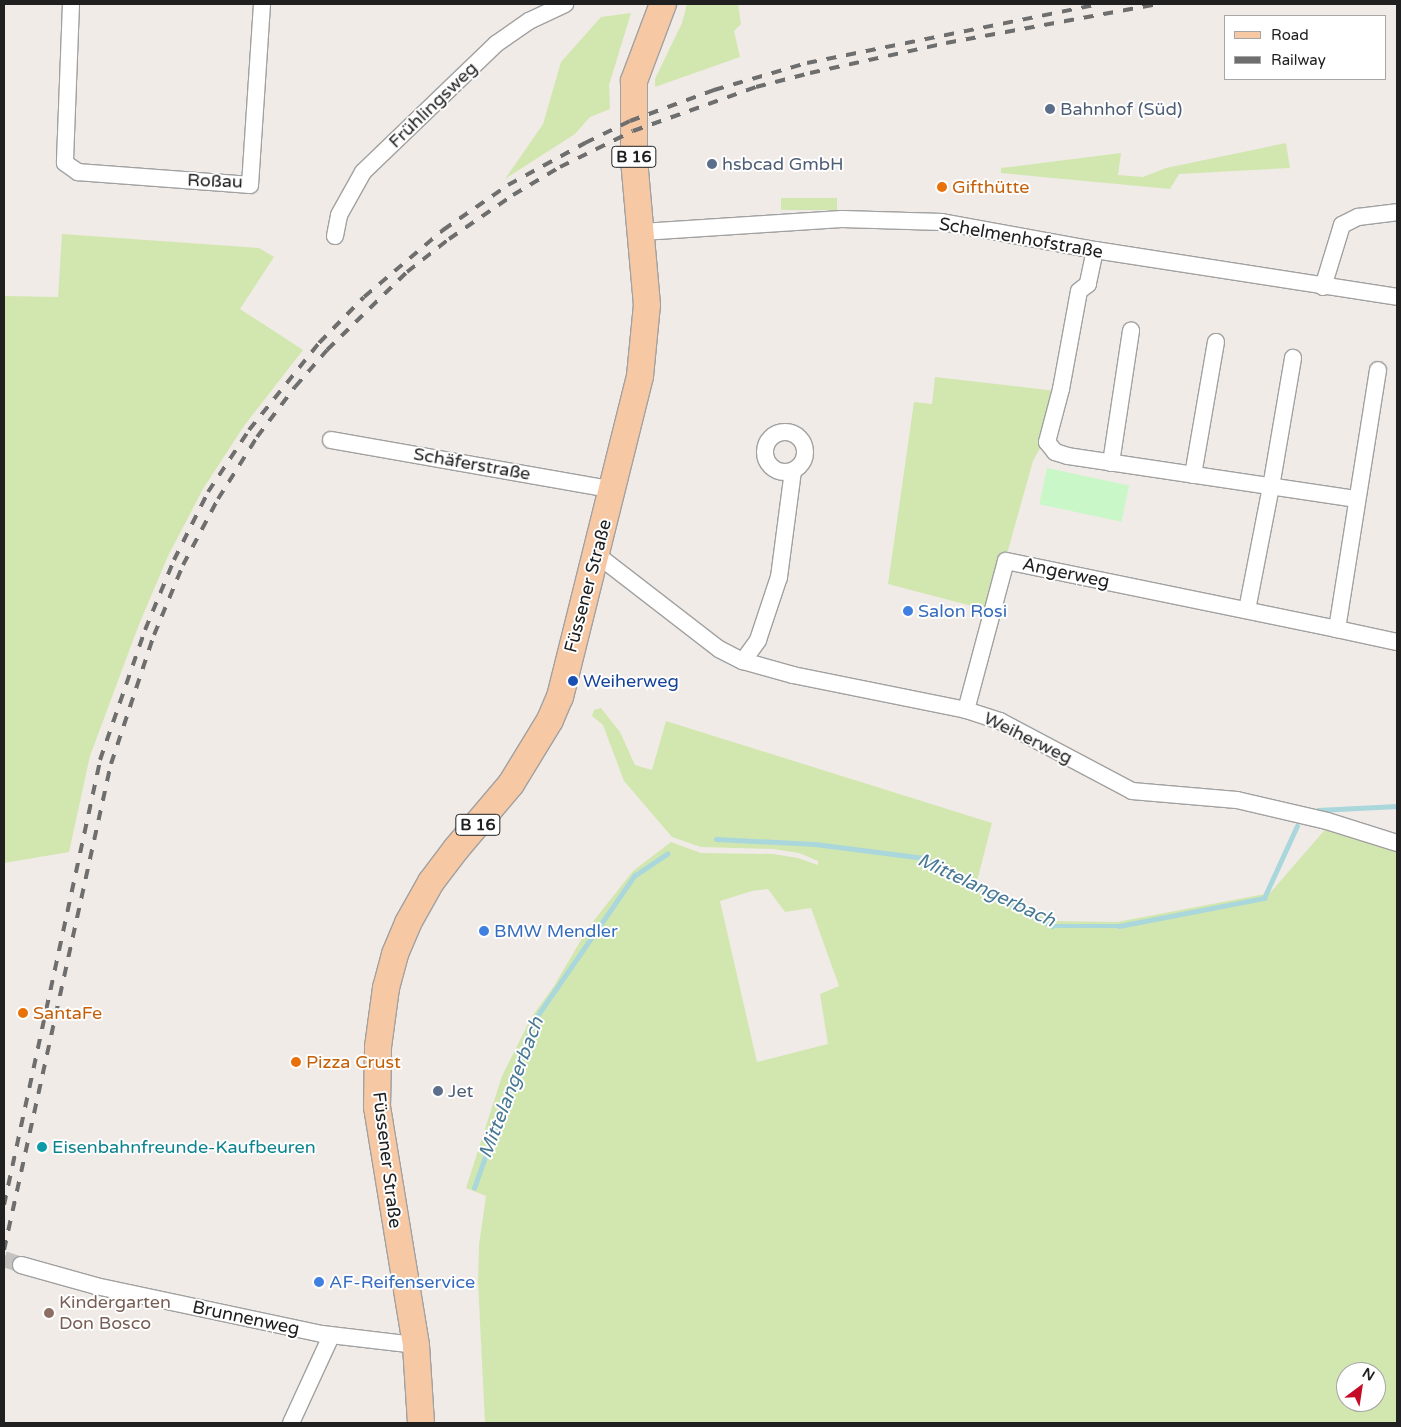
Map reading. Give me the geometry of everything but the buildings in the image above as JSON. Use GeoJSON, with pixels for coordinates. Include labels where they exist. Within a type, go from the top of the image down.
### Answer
{"type":"FeatureCollection","features":[{"type":"Feature","properties":{"kind":"main road","name":"Füssener Straße"},"geometry":{"type":"LineString","coordinates":[[421,1423],[416,1345],[378,1107],[378,1047],[386,988],[395,954],[408,923],[431,882],[456,849],[512,784],[550,720],[560,697],[614,490],[640,376],[647,305],[634,151],[634,81],[663,4]]}},
{"type":"Feature","properties":{"kind":"street","name":"Roßau"},"geometry":{"type":"LineString","coordinates":[[71,4],[65,163],[78,172],[250,185],[262,4]]}},
{"type":"Feature","properties":{"kind":"street","name":"Frühlingsweg"},"geometry":{"type":"LineString","coordinates":[[335,236],[339,215],[363,172],[496,44],[529,20],[565,4]]}},
{"type":"Feature","properties":{"kind":"street"},"geometry":{"type":"LineString","coordinates":[[1323,286],[1342,225],[1358,218],[1397,212]]}},
{"type":"Feature","properties":{"kind":"street","name":"Schelmenhofstraße"},"geometry":{"type":"LineString","coordinates":[[642,232],[842,219],[942,222],[1095,250],[1397,297]]}},
{"type":"Feature","properties":{"kind":"street"},"geometry":{"type":"LineString","coordinates":[[1095,250],[1088,284],[1080,291],[1047,442],[1055,452],[1111,463],[1356,499]]}},
{"type":"Feature","properties":{"kind":"street"},"geometry":{"type":"LineString","coordinates":[[1111,463],[1131,331]]}},
{"type":"Feature","properties":{"kind":"street"},"geometry":{"type":"LineString","coordinates":[[1193,475],[1216,342]]}},
{"type":"Feature","properties":{"kind":"street"},"geometry":{"type":"LineString","coordinates":[[1247,610],[1271,487],[1293,358]]}},
{"type":"Feature","properties":{"kind":"street"},"geometry":{"type":"LineString","coordinates":[[1337,628],[1378,370]]}},
{"type":"Feature","properties":{"kind":"street","name":"Schäferstraße"},"geometry":{"type":"LineString","coordinates":[[331,440],[614,490]]}},
{"type":"Feature","properties":{"kind":"street"},"geometry":{"type":"LineString","coordinates":[[743,661],[758,640],[779,577],[793,471]]}},
{"type":"Feature","properties":{"kind":"street","name":"Weiherweg"},"geometry":{"type":"LineString","coordinates":[[596,554],[719,649],[743,661],[793,675],[966,710],[1000,721],[1132,791],[1236,800],[1328,821],[1397,843]]}},
{"type":"Feature","properties":{"kind":"street","name":"Angerweg"},"geometry":{"type":"LineString","coordinates":[[966,710],[1006,561],[1337,628],[1397,642]]}},
{"type":"Feature","properties":{"kind":"street","name":"Brunnenweg"},"geometry":{"type":"LineString","coordinates":[[21,1265],[96,1286],[331,1336],[416,1345]]}},
{"type":"Feature","properties":{"kind":"street"},"geometry":{"type":"LineString","coordinates":[[291,1423],[331,1336]]}},
{"type":"Feature","properties":{"kind":"green space"},"geometry":{"type":"Polygon","coordinates":[[[687,4],[738,4],[741,24],[734,31],[740,57],[655,87],[655,79],[682,23],[687,4]]]}},
{"type":"Feature","properties":{"kind":"green space"},"geometry":{"type":"Polygon","coordinates":[[[631,13],[609,85],[610,109],[590,117],[575,134],[505,179],[543,124],[561,62],[601,17],[631,13]]]}},
{"type":"Feature","properties":{"kind":"green space"},"geometry":{"type":"Polygon","coordinates":[[[1286,143],[1290,168],[1179,174],[1170,189],[1001,173],[1001,168],[1121,153],[1118,175],[1143,177],[1166,168],[1286,143]]]}},
{"type":"Feature","properties":{"kind":"green space"},"geometry":{"type":"Polygon","coordinates":[[[781,198],[837,198],[837,210],[781,210],[781,198]]]}},
{"type":"Feature","properties":{"kind":"green space"},"geometry":{"type":"Polygon","coordinates":[[[62,234],[259,248],[274,257],[240,309],[303,350],[244,426],[203,489],[168,556],[138,627],[90,756],[69,852],[4,863],[4,296],[58,297],[62,234]]]}},
{"type":"Feature","properties":{"kind":"green space"},"geometry":{"type":"Polygon","coordinates":[[[935,377],[1056,391],[1044,441],[1033,461],[991,611],[888,584],[914,402],[932,404],[935,377]]]}},
{"type":"Feature","properties":{"kind":"green space"},"geometry":{"type":"Polygon","coordinates":[[[1047,468],[1129,485],[1121,522],[1039,504],[1047,468]]]}},
{"type":"Feature","properties":{"kind":"green space"},"geometry":{"type":"Polygon","coordinates":[[[601,708],[620,732],[635,765],[652,770],[666,721],[992,823],[977,881],[1051,921],[1117,922],[1270,893],[1329,825],[1397,847],[1397,1423],[485,1423],[478,1282],[479,1245],[486,1196],[466,1188],[502,1076],[531,1018],[554,986],[588,928],[633,871],[671,842],[701,853],[773,854],[798,858],[818,865],[818,861],[799,853],[773,849],[701,847],[672,837],[624,781],[603,725],[592,716],[594,710],[601,708]],[[768,889],[752,891],[720,901],[757,1062],[828,1044],[820,994],[839,986],[811,908],[785,912],[768,889]]]}},
{"type":"Feature","properties":{"kind":"waterway","name":"Mittelangerbach"},"geometry":{"type":"LineString","coordinates":[[1318,810],[1397,806]]}},
{"type":"Feature","properties":{"kind":"waterway","name":"Mittelangerbach"},"geometry":{"type":"LineString","coordinates":[[716,839],[815,844],[924,858],[1052,926],[1119,926],[1264,898],[1297,826]]}},
{"type":"Feature","properties":{"kind":"waterway","name":"Mittelangerbach"},"geometry":{"type":"LineString","coordinates":[[474,1188],[533,1022],[634,876],[667,854]]}},
{"type":"Feature","properties":{"kind":"tunnel"},"geometry":{"type":"LineString","coordinates":[[4,1259],[21,1265]]}},
{"type":"Feature","properties":{"kind":"railway"},"geometry":{"type":"LineString","coordinates":[[4,1205],[100,760],[145,630],[174,560],[208,492],[249,430],[319,343],[364,297],[443,230],[508,185],[630,121],[714,90],[807,63],[1099,4]]}},
{"type":"Feature","properties":{"kind":"railway"},"geometry":{"type":"LineString","coordinates":[[4,1250],[111,764],[154,635],[183,565],[218,499],[257,437],[295,387],[327,350],[407,272],[449,239],[513,195],[560,167],[633,131],[756,87],[810,73],[946,43],[1159,4]]}},
{"type":"Feature","properties":{"kind":"place","name":"Bahnhof (Süd)"},"geometry":{"type":"Point","coordinates":[1050,109]}},
{"type":"Feature","properties":{"kind":"place","name":"hsbcad GmbH"},"geometry":{"type":"Point","coordinates":[712,164]}},
{"type":"Feature","properties":{"kind":"place","name":"Gifthütte"},"geometry":{"type":"Point","coordinates":[942,187]}},
{"type":"Feature","properties":{"kind":"place","name":"Salon Rosi"},"geometry":{"type":"Point","coordinates":[908,611]}},
{"type":"Feature","properties":{"kind":"place","name":"Weiherweg"},"geometry":{"type":"Point","coordinates":[573,681]}},
{"type":"Feature","properties":{"kind":"place","name":"BMW Mendler"},"geometry":{"type":"Point","coordinates":[484,931]}},
{"type":"Feature","properties":{"kind":"place","name":"SantaFe"},"geometry":{"type":"Point","coordinates":[23,1013]}},
{"type":"Feature","properties":{"kind":"place","name":"Pizza Crust"},"geometry":{"type":"Point","coordinates":[296,1062]}},
{"type":"Feature","properties":{"kind":"place","name":"Jet"},"geometry":{"type":"Point","coordinates":[438,1091]}},
{"type":"Feature","properties":{"kind":"place","name":"Eisenbahnfreunde-Kaufbeuren"},"geometry":{"type":"Point","coordinates":[42,1147]}},
{"type":"Feature","properties":{"kind":"place","name":"AF-Reifenservice"},"geometry":{"type":"Point","coordinates":[319,1282]}},
{"type":"Feature","properties":{"kind":"place","name":"Kindergarten Don Bosco"},"geometry":{"type":"Point","coordinates":[49,1313]}}]}
